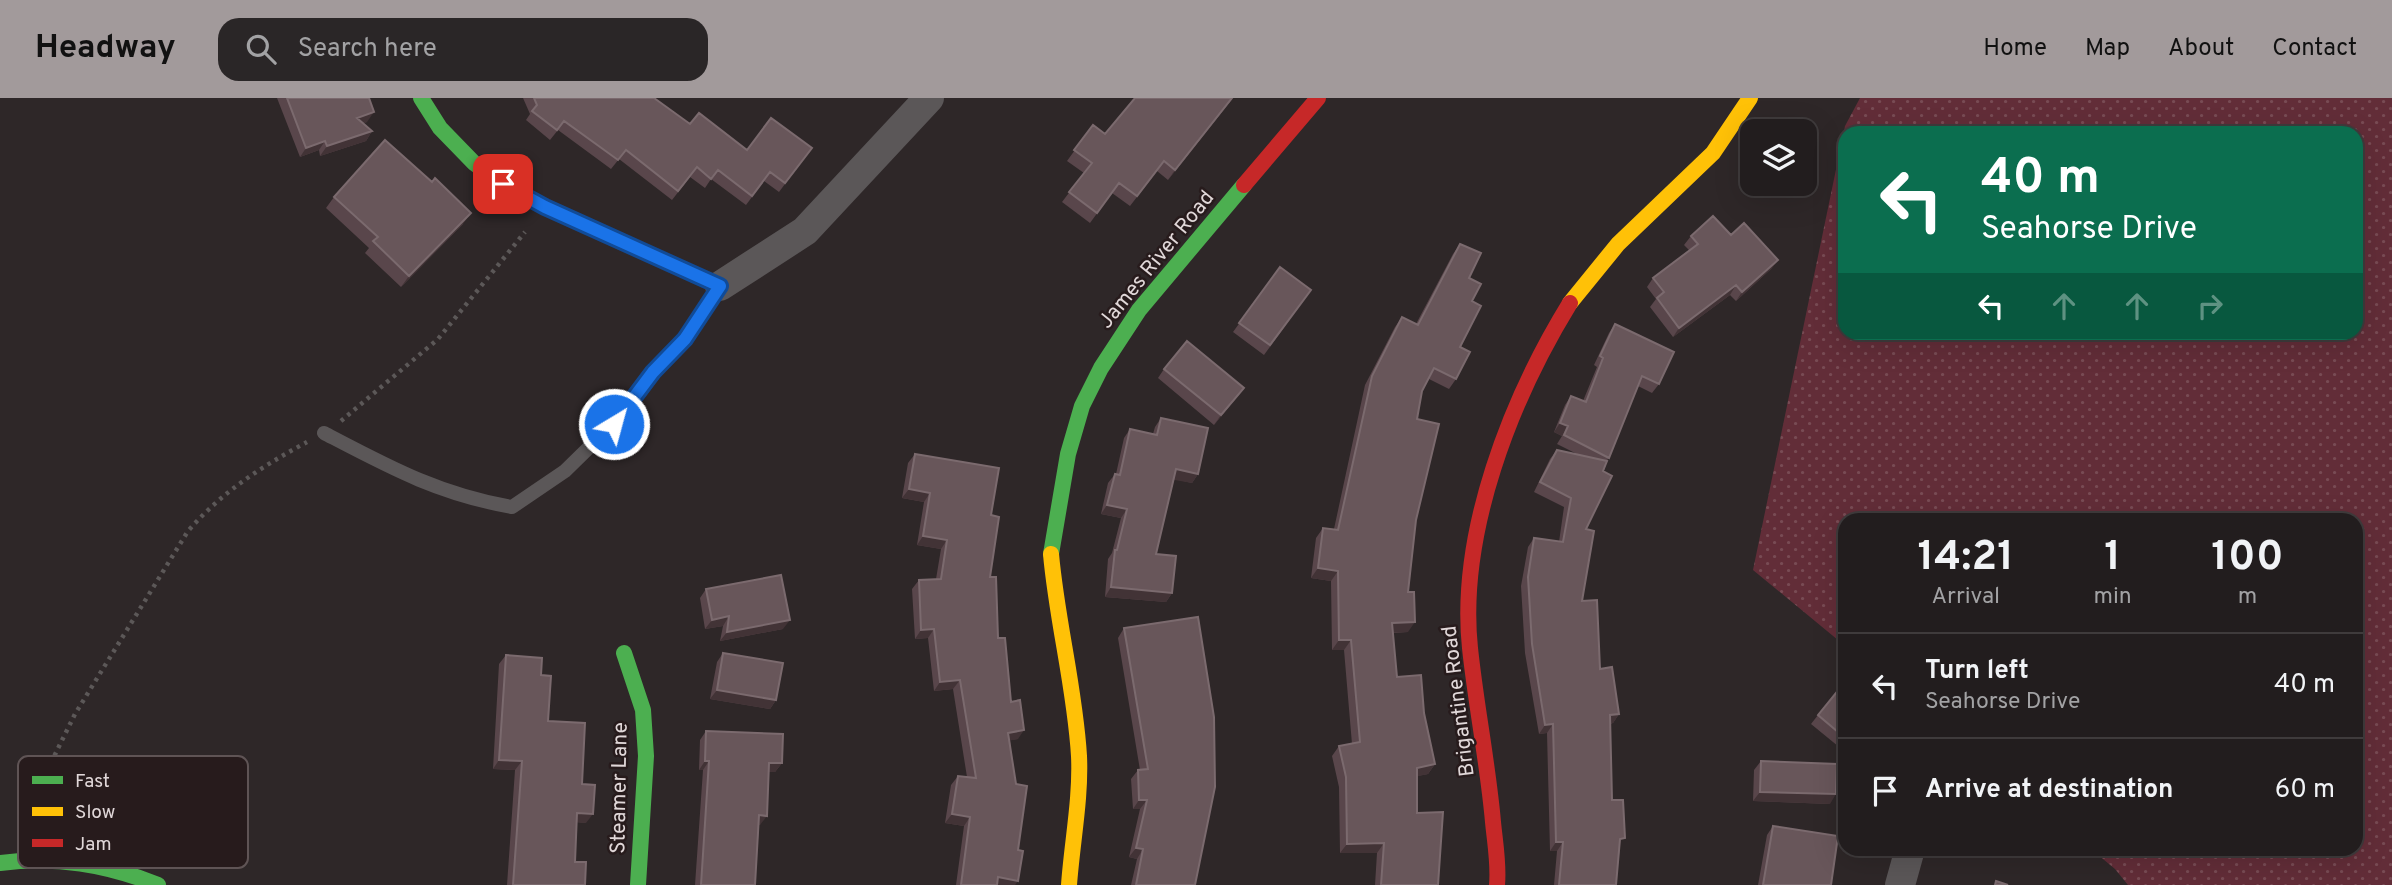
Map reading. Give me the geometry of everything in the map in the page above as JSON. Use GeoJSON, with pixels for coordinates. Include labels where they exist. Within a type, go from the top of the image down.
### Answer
{"type":"FeatureCollection","features":[{"type":"Feature","properties":{"kind":"street"},"geometry":{"type":"LineString","coordinates":[[421,98],[440,128],[474,163],[503,184],[545,207],[720,286],[804,231],[929,98]]}},
{"type":"Feature","properties":{"kind":"street","name":"James River Road"},"geometry":{"type":"LineString","coordinates":[[1069,885],[1079,760],[1074,697],[1056,611],[1051,550],[1068,454],[1082,406],[1101,368],[1139,310],[1318,98]]}},
{"type":"Feature","properties":{"kind":"street","name":"Brigantine Road"},"geometry":{"type":"LineString","coordinates":[[1497,885],[1491,786],[1469,646],[1478,522],[1500,443],[1521,390],[1576,293],[1608,254],[1705,166],[1738,124],[1750,98]]}},
{"type":"Feature","properties":{"kind":"street","name":"Steamer Lane"},"geometry":{"type":"LineString","coordinates":[[624,653],[643,710],[645,744],[638,885]]}},
{"type":"Feature","properties":{"kind":"street"},"geometry":{"type":"LineString","coordinates":[[1900,885],[1908,856]]}},
{"type":"Feature","properties":{"kind":"street"},"geometry":{"type":"LineString","coordinates":[[0,863],[18,860]]}},
{"type":"Feature","properties":{"kind":"street"},"geometry":{"type":"LineString","coordinates":[[118,868],[158,885]]}},
{"type":"Feature","properties":{"kind":"lane"},"geometry":{"type":"LineString","coordinates":[[324,433],[409,478],[466,499],[512,507],[565,471],[614,424],[653,372],[685,339],[720,286]]}},
{"type":"Feature","properties":{"kind":"path"},"geometry":{"type":"LineString","coordinates":[[54,756],[75,714],[188,531],[211,505],[237,483],[324,433],[351,414],[438,339],[545,207]]}},
{"type":"Feature","properties":{"kind":"shaded area"},"geometry":{"type":"Polygon","coordinates":[[[1860,98],[2392,98],[2392,885],[2128,885],[2099,856],[2363,856],[2363,513],[1838,513],[1838,640],[1753,570],[1838,160],[1838,340],[2363,340],[2363,126],[1845,126],[1860,98]]]}},
{"type":"Feature","properties":{"kind":"building"},"geometry":{"type":"Polygon","coordinates":[[[287,98],[369,98],[374,112],[357,118],[372,131],[327,146],[325,141],[306,148],[287,98]]]}},
{"type":"Feature","properties":{"kind":"building"},"geometry":{"type":"Polygon","coordinates":[[[534,98],[654,98],[690,124],[699,113],[747,150],[771,118],[812,148],[785,183],[770,172],[752,196],[718,170],[711,179],[697,167],[678,191],[626,150],[618,160],[564,121],[557,130],[532,111],[537,105],[534,98]]]}},
{"type":"Feature","properties":{"kind":"building"},"geometry":{"type":"Polygon","coordinates":[[[1135,98],[1232,98],[1175,170],[1164,161],[1137,196],[1119,183],[1097,213],[1069,192],[1092,163],[1074,150],[1093,125],[1105,134],[1135,98]]]}},
{"type":"Feature","properties":{"kind":"building"},"geometry":{"type":"Polygon","coordinates":[[[385,140],[432,182],[435,178],[471,213],[409,276],[373,241],[378,237],[334,197],[385,140]]]}},
{"type":"Feature","properties":{"kind":"building"},"geometry":{"type":"Polygon","coordinates":[[[1713,216],[1731,235],[1744,223],[1778,260],[1742,292],[1736,285],[1679,328],[1657,298],[1664,292],[1653,278],[1698,244],[1691,236],[1713,216]]]}},
{"type":"Feature","properties":{"kind":"building"},"geometry":{"type":"Polygon","coordinates":[[[1460,244],[1481,253],[1469,278],[1481,284],[1472,301],[1481,306],[1460,347],[1470,352],[1456,379],[1434,368],[1422,391],[1417,419],[1439,424],[1416,520],[1408,592],[1414,592],[1415,622],[1392,623],[1397,677],[1421,675],[1424,713],[1435,764],[1417,768],[1417,813],[1443,812],[1438,885],[1381,885],[1384,843],[1347,844],[1346,777],[1339,746],[1360,742],[1351,640],[1339,640],[1338,571],[1318,568],[1323,528],[1338,530],[1372,376],[1402,317],[1418,325],[1460,244]]]}},
{"type":"Feature","properties":{"kind":"building"},"geometry":{"type":"Polygon","coordinates":[[[1280,267],[1311,290],[1270,345],[1239,323],[1280,267]]]}},
{"type":"Feature","properties":{"kind":"building"},"geometry":{"type":"Polygon","coordinates":[[[1615,324],[1674,352],[1659,384],[1642,376],[1609,458],[1564,435],[1568,426],[1560,423],[1571,396],[1586,402],[1603,358],[1600,356],[1615,324]]]}},
{"type":"Feature","properties":{"kind":"building"},"geometry":{"type":"Polygon","coordinates":[[[1187,341],[1244,388],[1221,415],[1164,369],[1187,341]]]}},
{"type":"Feature","properties":{"kind":"building"},"geometry":{"type":"Polygon","coordinates":[[[1161,418],[1208,428],[1198,474],[1176,469],[1156,554],[1176,556],[1172,593],[1111,587],[1115,550],[1127,509],[1107,505],[1115,474],[1120,475],[1130,429],[1157,435],[1161,418]]]}},
{"type":"Feature","properties":{"kind":"building"},"geometry":{"type":"Polygon","coordinates":[[[1557,450],[1607,461],[1603,471],[1612,476],[1586,529],[1594,531],[1582,601],[1597,600],[1600,669],[1612,667],[1619,714],[1610,715],[1612,800],[1623,800],[1625,838],[1620,839],[1616,885],[1559,885],[1563,842],[1556,842],[1553,724],[1545,725],[1532,644],[1528,577],[1534,538],[1563,542],[1571,498],[1540,482],[1557,450]]]}},
{"type":"Feature","properties":{"kind":"building"},"geometry":{"type":"Polygon","coordinates":[[[915,454],[999,468],[991,515],[999,517],[990,577],[996,577],[998,638],[1005,638],[1011,702],[1020,700],[1024,730],[1008,733],[1016,784],[1027,786],[1018,850],[1023,851],[1018,881],[998,877],[997,885],[961,885],[970,817],[952,814],[958,776],[976,778],[960,680],[940,682],[934,629],[921,630],[919,580],[941,579],[947,540],[923,536],[930,493],[909,489],[915,454]]]}},
{"type":"Feature","properties":{"kind":"building"},"geometry":{"type":"Polygon","coordinates":[[[781,575],[790,620],[727,632],[729,616],[712,620],[706,589],[781,575]]]}},
{"type":"Feature","properties":{"kind":"building"},"geometry":{"type":"Polygon","coordinates":[[[1198,617],[1214,717],[1215,787],[1195,885],[1136,885],[1143,849],[1136,848],[1147,800],[1139,800],[1138,770],[1148,769],[1124,628],[1198,617]]]}},
{"type":"Feature","properties":{"kind":"building"},"geometry":{"type":"Polygon","coordinates":[[[723,653],[783,663],[776,700],[717,690],[723,653]]]}},
{"type":"Feature","properties":{"kind":"building"},"geometry":{"type":"Polygon","coordinates":[[[506,655],[542,658],[541,675],[551,676],[548,721],[585,723],[582,784],[595,785],[593,814],[577,813],[575,862],[586,862],[585,885],[513,885],[522,761],[499,760],[506,655]]]}},
{"type":"Feature","properties":{"kind":"building"},"geometry":{"type":"Polygon","coordinates":[[[1838,690],[1838,732],[1818,715],[1838,690]]]}},
{"type":"Feature","properties":{"kind":"building"},"geometry":{"type":"Polygon","coordinates":[[[706,731],[783,734],[782,763],[769,763],[767,816],[759,815],[755,885],[701,885],[709,761],[705,761],[706,731]]]}},
{"type":"Feature","properties":{"kind":"building"},"geometry":{"type":"Polygon","coordinates":[[[1761,761],[1837,764],[1836,794],[1760,792],[1761,761]]]}},
{"type":"Feature","properties":{"kind":"building"},"geometry":{"type":"Polygon","coordinates":[[[1773,826],[1838,836],[1831,885],[1763,885],[1773,826]]]}},
{"type":"Feature","properties":{"kind":"traffic: fast"},"geometry":{"type":"LineString","coordinates":[[421,98],[440,128],[474,163],[503,184],[545,207],[720,286]]}},
{"type":"Feature","properties":{"kind":"traffic: fast"},"geometry":{"type":"LineString","coordinates":[[1051,554],[1068,454],[1082,406],[1101,368],[1139,310],[1244,185]]}},
{"type":"Feature","properties":{"kind":"traffic: fast"},"geometry":{"type":"LineString","coordinates":[[624,653],[643,710],[646,756],[638,885]]}},
{"type":"Feature","properties":{"kind":"traffic: fast"},"geometry":{"type":"LineString","coordinates":[[0,863],[18,861]]}},
{"type":"Feature","properties":{"kind":"traffic: fast"},"geometry":{"type":"LineString","coordinates":[[104,868],[158,885]]}},
{"type":"Feature","properties":{"kind":"traffic: slow"},"geometry":{"type":"LineString","coordinates":[[1570,303],[1618,244],[1713,153],[1750,98]]}},
{"type":"Feature","properties":{"kind":"traffic: slow"},"geometry":{"type":"LineString","coordinates":[[1051,554],[1079,756],[1078,804],[1069,885]]}},
{"type":"Feature","properties":{"kind":"traffic: jam"},"geometry":{"type":"LineString","coordinates":[[1244,185],[1318,98]]}},
{"type":"Feature","properties":{"kind":"traffic: jam"},"geometry":{"type":"LineString","coordinates":[[1497,885],[1491,800],[1470,648],[1468,604],[1472,559],[1493,468],[1509,424],[1548,341],[1570,303]]}},
{"type":"Feature","properties":{"kind":"route"},"geometry":{"type":"LineString","coordinates":[[503,184],[545,207],[720,286],[685,339],[653,372],[614,424]]}}]}
